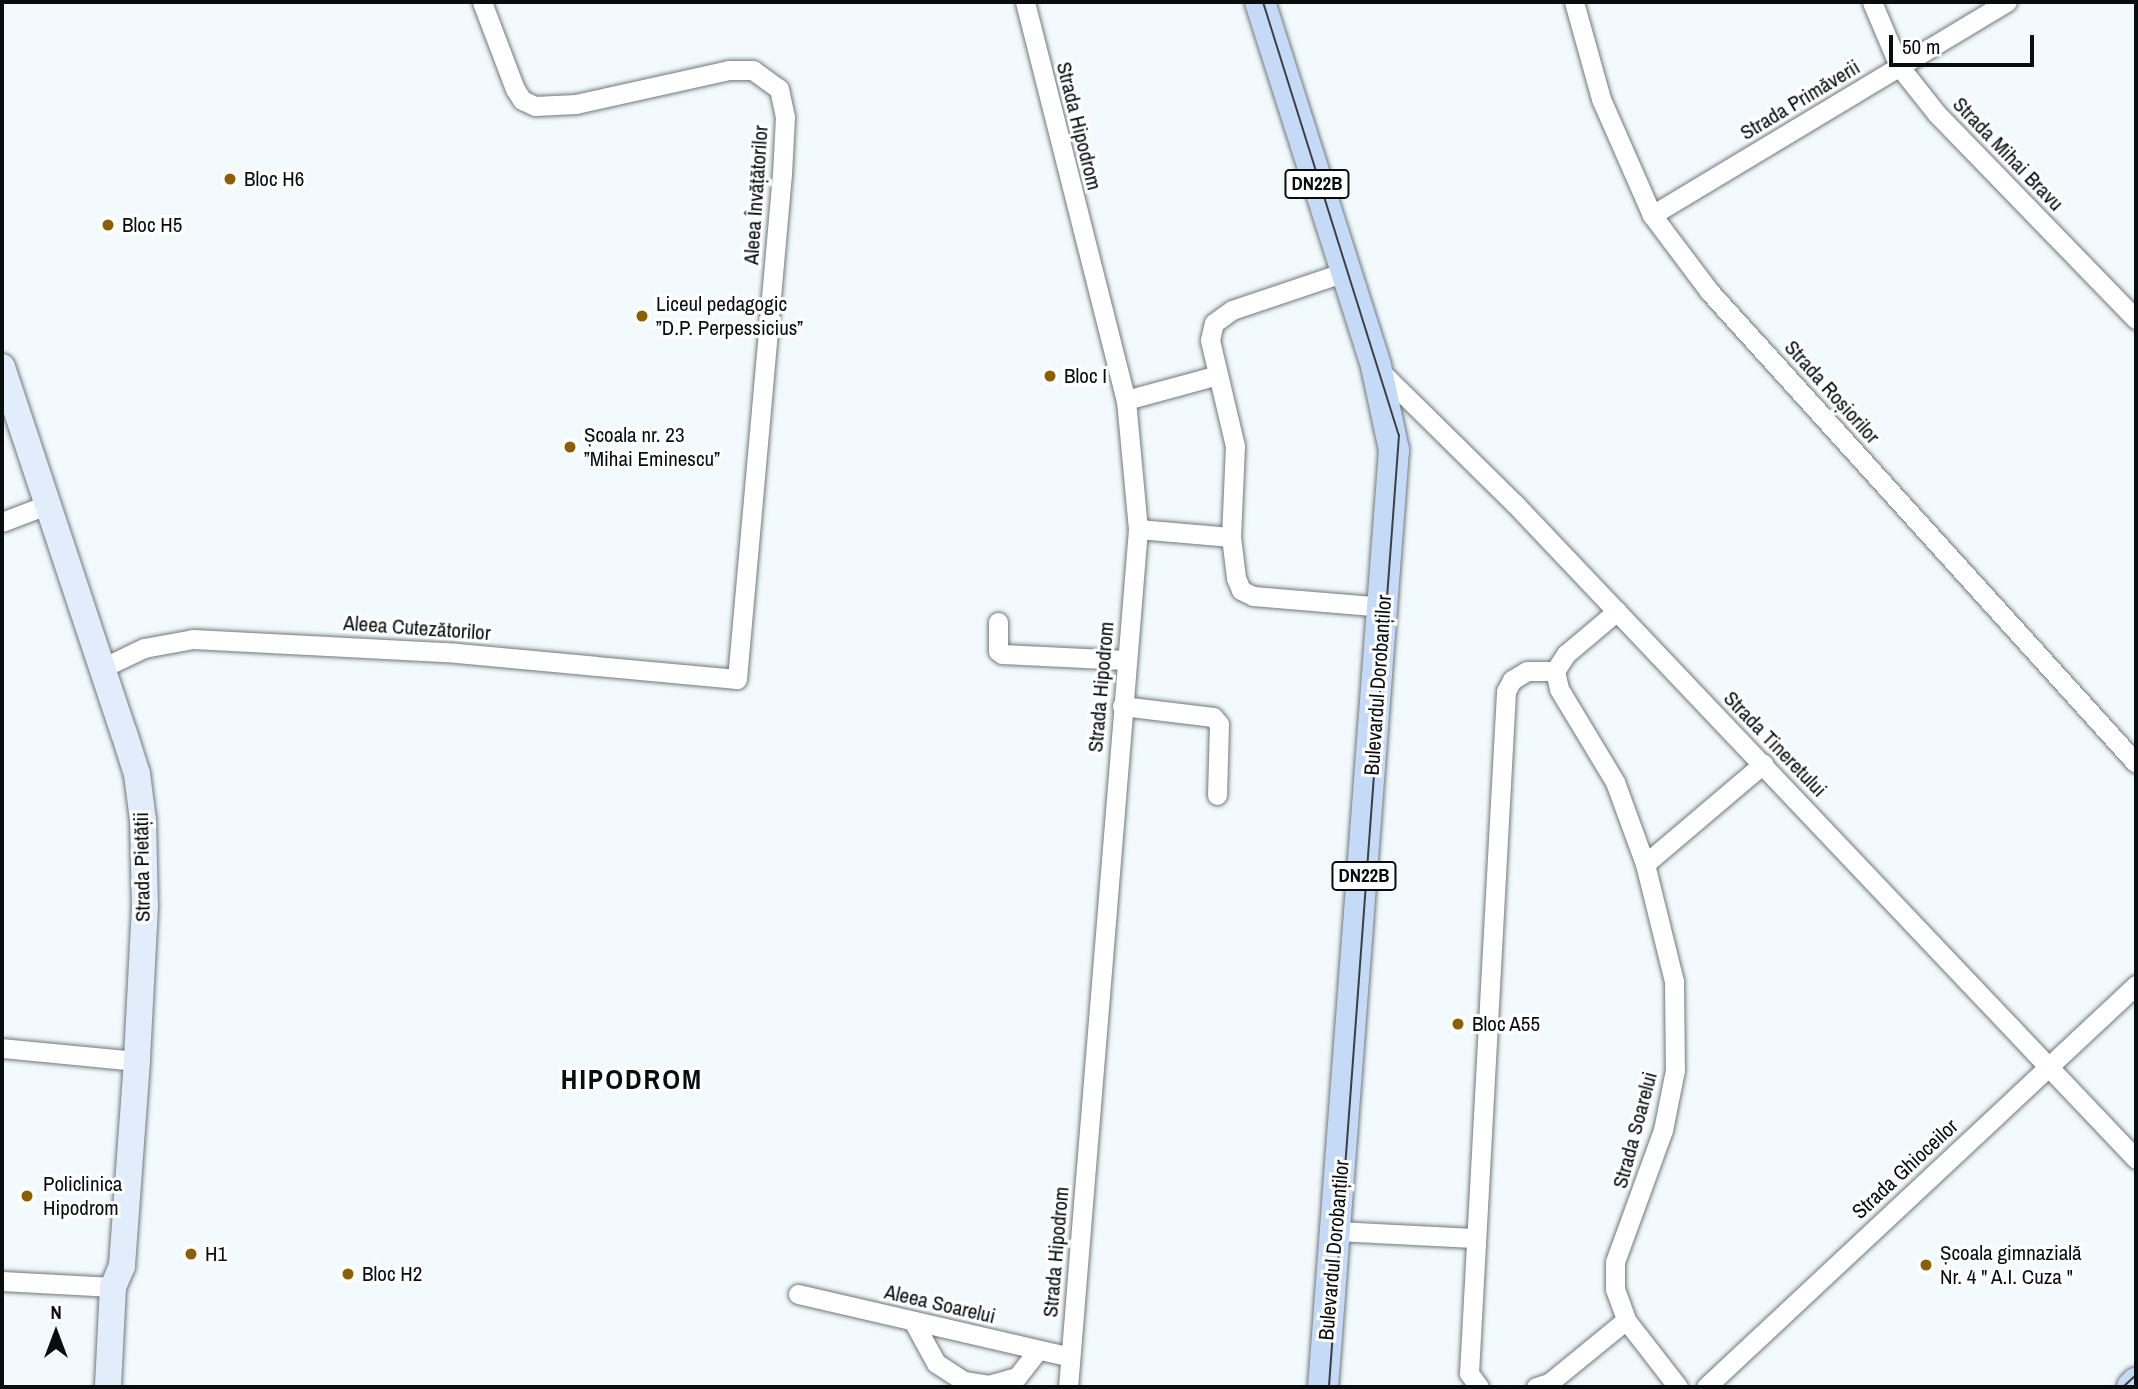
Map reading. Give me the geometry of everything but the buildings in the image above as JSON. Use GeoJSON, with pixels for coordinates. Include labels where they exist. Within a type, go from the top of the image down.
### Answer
{"type":"FeatureCollection","features":[{"type":"Feature","properties":{"kind":"main road","name":"Bulevardul Dorobanților"},"geometry":{"type":"LineString","coordinates":[[1260,2],[1376,366],[1394,450],[1385,607],[1323,1387]]}},
{"type":"Feature","properties":{"kind":"main road"},"geometry":{"type":"LineString","coordinates":[[2132,1387],[2136,1383]]}},
{"type":"Feature","properties":{"kind":"street","name":"Aleea Învățătorilor"},"geometry":{"type":"LineString","coordinates":[[482,2],[515,89],[522,100],[535,106],[576,104],[729,70],[753,71],[779,89],[785,117],[782,174],[737,679]]}},
{"type":"Feature","properties":{"kind":"street","name":"Strada Hipodrom"},"geometry":{"type":"LineString","coordinates":[[1025,2],[1126,400],[1138,529],[1068,1387]]}},
{"type":"Feature","properties":{"kind":"street","name":"Strada Roșiorilor"},"geometry":{"type":"LineString","coordinates":[[1574,2],[1601,99],[1652,215],[1709,290],[2136,763]]}},
{"type":"Feature","properties":{"kind":"street","name":"Strada Mihai Bravu"},"geometry":{"type":"LineString","coordinates":[[1872,2],[1899,66],[1937,114],[2136,319]]}},
{"type":"Feature","properties":{"kind":"street","name":"Strada Primăverii"},"geometry":{"type":"LineString","coordinates":[[1652,215],[2007,2]]}},
{"type":"Feature","properties":{"kind":"street"},"geometry":{"type":"LineString","coordinates":[[1345,272],[1232,310],[1213,323],[1210,340],[1235,446],[1231,537],[1241,590],[1253,596],[1385,607]]}},
{"type":"Feature","properties":{"kind":"street","name":"Strada Tineretului"},"geometry":{"type":"LineString","coordinates":[[1376,366],[1617,611],[2050,1063],[2136,1159]]}},
{"type":"Feature","properties":{"kind":"street","name":"Strada Pietății"},"geometry":{"type":"LineString","coordinates":[[2,367],[137,774],[143,820],[145,906],[137,1061],[122,1266],[113,1287],[107,1387]]}},
{"type":"Feature","properties":{"kind":"street"},"geometry":{"type":"LineString","coordinates":[[1126,400],[1218,375]]}},
{"type":"Feature","properties":{"kind":"street"},"geometry":{"type":"LineString","coordinates":[[2,523],[49,504]]}},
{"type":"Feature","properties":{"kind":"street"},"geometry":{"type":"LineString","coordinates":[[1138,529],[1231,537]]}},
{"type":"Feature","properties":{"kind":"street"},"geometry":{"type":"LineString","coordinates":[[1479,1387],[1469,1373],[1474,1238],[1506,691],[1512,680],[1527,671],[1555,671],[1566,654],[1617,611]]}},
{"type":"Feature","properties":{"kind":"street"},"geometry":{"type":"LineString","coordinates":[[998,622],[998,651],[1002,654],[1126,660]]}},
{"type":"Feature","properties":{"kind":"street","name":"Aleea Cutezătorilor"},"geometry":{"type":"LineString","coordinates":[[100,669],[144,648],[193,639],[457,653],[737,679]]}},
{"type":"Feature","properties":{"kind":"street","name":"Strada Soarelui"},"geometry":{"type":"LineString","coordinates":[[1555,671],[1559,689],[1615,782],[1644,864],[1674,981],[1675,1070],[1659,1142],[1615,1262],[1615,1289],[1626,1320],[1678,1387]]}},
{"type":"Feature","properties":{"kind":"street"},"geometry":{"type":"LineString","coordinates":[[1122,706],[1213,716],[1219,724],[1217,795]]}},
{"type":"Feature","properties":{"kind":"street"},"geometry":{"type":"LineString","coordinates":[[1644,864],[1763,764]]}},
{"type":"Feature","properties":{"kind":"street","name":"Strada Ghioceilor"},"geometry":{"type":"LineString","coordinates":[[1706,1387],[2136,985]]}},
{"type":"Feature","properties":{"kind":"street"},"geometry":{"type":"LineString","coordinates":[[2,1048],[137,1061]]}},
{"type":"Feature","properties":{"kind":"street"},"geometry":{"type":"LineString","coordinates":[[1336,1231],[1474,1238]]}},
{"type":"Feature","properties":{"kind":"street"},"geometry":{"type":"LineString","coordinates":[[2,1281],[113,1287]]}},
{"type":"Feature","properties":{"kind":"street","name":"Aleea Soarelui"},"geometry":{"type":"LineString","coordinates":[[798,1294],[1070,1357]]}},
{"type":"Feature","properties":{"kind":"street"},"geometry":{"type":"LineString","coordinates":[[1536,1387],[1549,1384],[1626,1320]]}},
{"type":"Feature","properties":{"kind":"street"},"geometry":{"type":"LineString","coordinates":[[913,1321],[936,1363],[964,1381],[989,1385],[1017,1377],[1038,1350]]}},
{"type":"Feature","properties":{"kind":"tram line"},"geometry":{"type":"LineString","coordinates":[[1263,2],[1399,435],[1329,1387]]}},
{"type":"Feature","properties":{"kind":"tram line"},"geometry":{"type":"LineString","coordinates":[[2123,1387],[2136,1375]]}},
{"type":"Feature","properties":{"kind":"place","name":"Bloc H6"},"geometry":{"type":"Point","coordinates":[230,179]}},
{"type":"Feature","properties":{"kind":"place","name":"Bloc H5"},"geometry":{"type":"Point","coordinates":[108,225]}},
{"type":"Feature","properties":{"kind":"place","name":"Liceul pedagogic ”D.P. Perpessicius”"},"geometry":{"type":"Point","coordinates":[642,316]}},
{"type":"Feature","properties":{"kind":"place","name":"Bloc I"},"geometry":{"type":"Point","coordinates":[1050,376]}},
{"type":"Feature","properties":{"kind":"place","name":"Școala nr. 23 ”Mihai Eminescu”"},"geometry":{"type":"Point","coordinates":[570,447]}},
{"type":"Feature","properties":{"kind":"place","name":"Bloc A55"},"geometry":{"type":"Point","coordinates":[1458,1024]}},
{"type":"Feature","properties":{"kind":"place","name":"Policlinica Hipodrom"},"geometry":{"type":"Point","coordinates":[27,1196]}},
{"type":"Feature","properties":{"kind":"place","name":"H1"},"geometry":{"type":"Point","coordinates":[191,1254]}},
{"type":"Feature","properties":{"kind":"place","name":"Școala gimnazială Nr. 4 \" A.I. Cuza \""},"geometry":{"type":"Point","coordinates":[1926,1265]}},
{"type":"Feature","properties":{"kind":"place","name":"Bloc H2"},"geometry":{"type":"Point","coordinates":[348,1274]}},
{"type":"Feature","properties":{"kind":"district","name":"HIPODROM"},"geometry":{"type":"Point","coordinates":[632,1079]}}]}
